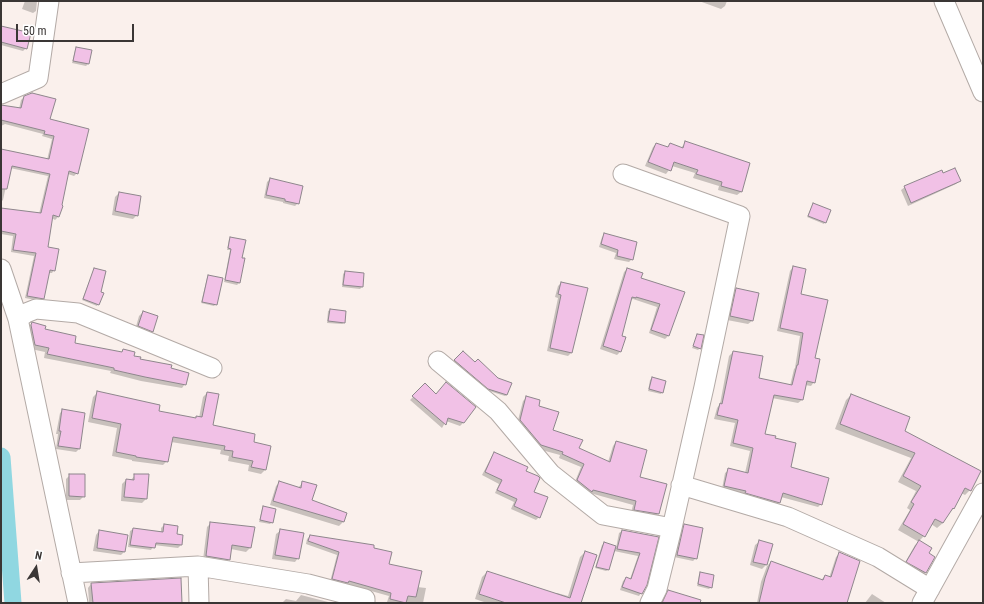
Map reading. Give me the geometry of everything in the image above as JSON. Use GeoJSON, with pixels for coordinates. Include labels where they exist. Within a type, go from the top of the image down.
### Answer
{"type":"FeatureCollection","features":[{"type":"Feature","properties":{"kind":"street"},"geometry":{"type":"LineString","coordinates":[[1,94],[38,78],[49,1]]}},
{"type":"Feature","properties":{"kind":"street"},"geometry":{"type":"LineString","coordinates":[[944,1],[983,92]]}},
{"type":"Feature","properties":{"kind":"street"},"geometry":{"type":"LineString","coordinates":[[623,174],[740,216],[682,485],[657,589],[650,603]]}},
{"type":"Feature","properties":{"kind":"street"},"geometry":{"type":"LineString","coordinates":[[1,269],[18,318],[78,603]]}},
{"type":"Feature","properties":{"kind":"street"},"geometry":{"type":"LineString","coordinates":[[18,318],[36,309],[78,313],[212,368]]}},
{"type":"Feature","properties":{"kind":"street"},"geometry":{"type":"LineString","coordinates":[[438,361],[498,411],[551,474],[603,515],[672,528]]}},
{"type":"Feature","properties":{"kind":"street"},"geometry":{"type":"LineString","coordinates":[[682,485],[788,517],[878,557],[926,596],[983,493]]}},
{"type":"Feature","properties":{"kind":"street"},"geometry":{"type":"LineString","coordinates":[[71,573],[198,566],[308,584],[364,599],[365,603]]}},
{"type":"Feature","properties":{"kind":"street"},"geometry":{"type":"LineString","coordinates":[[198,566],[199,603]]}},
{"type":"Feature","properties":{"kind":"building"},"geometry":{"type":"Polygon","coordinates":[[[1,26],[31,33],[27,49],[1,42],[1,26]]]}},
{"type":"Feature","properties":{"kind":"building"},"geometry":{"type":"Polygon","coordinates":[[[76,47],[92,50],[89,64],[73,61],[76,47]]]}},
{"type":"Feature","properties":{"kind":"building"},"geometry":{"type":"Polygon","coordinates":[[[32,93],[56,99],[50,119],[89,129],[78,174],[69,171],[63,206],[59,217],[53,215],[48,247],[59,249],[55,271],[50,270],[44,299],[27,296],[36,253],[13,250],[16,234],[1,231],[1,208],[41,213],[50,174],[12,166],[7,189],[1,189],[1,149],[49,159],[54,136],[44,134],[45,131],[1,120],[1,105],[21,108],[24,96],[32,93]]]}},
{"type":"Feature","properties":{"kind":"building"},"geometry":{"type":"Polygon","coordinates":[[[685,141],[750,163],[742,192],[721,186],[722,182],[696,174],[698,170],[674,162],[671,171],[648,162],[656,143],[668,147],[670,143],[683,148],[685,141]]]}},
{"type":"Feature","properties":{"kind":"building"},"geometry":{"type":"Polygon","coordinates":[[[955,168],[961,181],[911,203],[904,186],[942,170],[943,173],[955,168]]]}},
{"type":"Feature","properties":{"kind":"building"},"geometry":{"type":"Polygon","coordinates":[[[270,178],[303,186],[299,204],[266,195],[270,178]]]}},
{"type":"Feature","properties":{"kind":"building"},"geometry":{"type":"Polygon","coordinates":[[[119,192],[141,196],[138,216],[115,211],[119,192]]]}},
{"type":"Feature","properties":{"kind":"building"},"geometry":{"type":"Polygon","coordinates":[[[813,203],[831,210],[826,223],[808,216],[813,203]]]}},
{"type":"Feature","properties":{"kind":"building"},"geometry":{"type":"Polygon","coordinates":[[[604,233],[637,242],[633,260],[617,256],[618,250],[601,244],[604,233]]]}},
{"type":"Feature","properties":{"kind":"building"},"geometry":{"type":"Polygon","coordinates":[[[230,237],[246,240],[242,258],[245,258],[240,283],[225,280],[231,249],[228,248],[230,237]]]}},
{"type":"Feature","properties":{"kind":"building"},"geometry":{"type":"Polygon","coordinates":[[[793,266],[806,269],[801,294],[828,300],[815,358],[820,359],[815,383],[807,381],[803,400],[774,395],[765,434],[796,443],[791,467],[829,478],[822,505],[783,493],[780,503],[745,493],[746,491],[724,486],[728,468],[748,473],[753,448],[733,443],[738,420],[717,415],[720,403],[722,404],[733,351],[763,356],[759,378],[792,385],[798,365],[803,333],[780,328],[793,266]]]}},
{"type":"Feature","properties":{"kind":"building"},"geometry":{"type":"Polygon","coordinates":[[[94,268],[106,271],[101,292],[104,293],[99,305],[83,299],[94,268]]]}},
{"type":"Feature","properties":{"kind":"building"},"geometry":{"type":"Polygon","coordinates":[[[627,268],[643,273],[641,278],[685,292],[669,336],[651,330],[660,304],[632,297],[622,336],[626,337],[621,352],[603,346],[627,268]]]}},
{"type":"Feature","properties":{"kind":"building"},"geometry":{"type":"Polygon","coordinates":[[[345,271],[364,273],[363,287],[343,285],[345,271]]]}},
{"type":"Feature","properties":{"kind":"building"},"geometry":{"type":"Polygon","coordinates":[[[208,275],[223,278],[217,305],[202,302],[208,275]]]}},
{"type":"Feature","properties":{"kind":"building"},"geometry":{"type":"Polygon","coordinates":[[[561,282],[588,288],[572,353],[550,348],[561,295],[558,294],[561,282]]]}},
{"type":"Feature","properties":{"kind":"building"},"geometry":{"type":"Polygon","coordinates":[[[736,288],[759,293],[753,321],[730,316],[736,288]]]}},
{"type":"Feature","properties":{"kind":"building"},"geometry":{"type":"Polygon","coordinates":[[[330,309],[346,311],[345,323],[328,321],[330,309]]]}},
{"type":"Feature","properties":{"kind":"building"},"geometry":{"type":"Polygon","coordinates":[[[143,311],[158,316],[153,332],[138,326],[143,311]]]}},
{"type":"Feature","properties":{"kind":"building"},"geometry":{"type":"Polygon","coordinates":[[[32,322],[46,326],[45,329],[76,336],[75,343],[122,352],[123,349],[135,352],[134,356],[141,357],[140,359],[172,365],[171,368],[189,373],[186,385],[47,354],[49,348],[35,345],[31,325],[32,322]]]}},
{"type":"Feature","properties":{"kind":"building"},"geometry":{"type":"Polygon","coordinates":[[[697,334],[704,335],[701,349],[693,346],[697,334]]]}},
{"type":"Feature","properties":{"kind":"building"},"geometry":{"type":"Polygon","coordinates":[[[463,351],[475,362],[478,359],[498,378],[512,383],[507,395],[488,389],[454,360],[463,351]]]}},
{"type":"Feature","properties":{"kind":"building"},"geometry":{"type":"Polygon","coordinates":[[[652,377],[666,381],[663,393],[649,389],[652,377]]]}},
{"type":"Feature","properties":{"kind":"building"},"geometry":{"type":"Polygon","coordinates":[[[446,382],[476,407],[464,423],[448,418],[446,425],[412,396],[425,383],[436,394],[446,382]]]}},
{"type":"Feature","properties":{"kind":"building"},"geometry":{"type":"Polygon","coordinates":[[[97,391],[160,405],[159,411],[196,418],[196,416],[202,417],[207,392],[219,394],[213,425],[255,434],[254,442],[271,446],[266,470],[251,467],[253,461],[232,457],[233,451],[224,450],[225,446],[173,437],[168,462],[116,452],[121,424],[92,418],[97,391]]]}},
{"type":"Feature","properties":{"kind":"building"},"geometry":{"type":"Polygon","coordinates":[[[851,394],[910,417],[905,431],[981,471],[971,491],[965,488],[954,509],[953,508],[943,523],[935,519],[925,537],[903,524],[914,504],[911,502],[921,486],[903,476],[915,453],[840,424],[851,394]]]}},
{"type":"Feature","properties":{"kind":"building"},"geometry":{"type":"Polygon","coordinates":[[[526,396],[540,400],[539,406],[559,412],[553,430],[583,440],[579,448],[610,462],[616,441],[647,450],[640,477],[667,484],[659,514],[634,510],[636,501],[593,490],[592,492],[577,480],[584,464],[562,454],[563,452],[541,445],[520,420],[526,396]]]}},
{"type":"Feature","properties":{"kind":"building"},"geometry":{"type":"Polygon","coordinates":[[[62,409],[85,413],[80,449],[58,446],[61,431],[59,431],[62,409]]]}},
{"type":"Feature","properties":{"kind":"building"},"geometry":{"type":"Polygon","coordinates":[[[494,452],[528,467],[526,471],[540,478],[534,492],[548,497],[540,518],[514,506],[517,499],[497,490],[502,480],[485,472],[494,452]]]}},
{"type":"Feature","properties":{"kind":"building"},"geometry":{"type":"Polygon","coordinates":[[[69,474],[85,474],[85,497],[69,496],[69,474]]]}},
{"type":"Feature","properties":{"kind":"building"},"geometry":{"type":"Polygon","coordinates":[[[134,474],[149,474],[147,499],[124,497],[126,479],[134,480],[134,474]]]}},
{"type":"Feature","properties":{"kind":"building"},"geometry":{"type":"Polygon","coordinates":[[[279,481],[301,488],[302,481],[317,485],[312,500],[347,513],[344,522],[273,501],[279,481]]]}},
{"type":"Feature","properties":{"kind":"building"},"geometry":{"type":"Polygon","coordinates":[[[263,506],[276,509],[273,523],[260,520],[263,506]]]}},
{"type":"Feature","properties":{"kind":"building"},"geometry":{"type":"Polygon","coordinates":[[[210,522],[255,527],[251,548],[232,545],[230,560],[206,556],[210,522]]]}},
{"type":"Feature","properties":{"kind":"building"},"geometry":{"type":"Polygon","coordinates":[[[164,524],[178,526],[177,534],[183,535],[182,545],[156,543],[155,548],[130,545],[133,528],[163,532],[164,524]]]}},
{"type":"Feature","properties":{"kind":"building"},"geometry":{"type":"Polygon","coordinates":[[[684,524],[703,528],[697,559],[677,555],[684,524]]]}},
{"type":"Feature","properties":{"kind":"building"},"geometry":{"type":"Polygon","coordinates":[[[280,529],[304,533],[299,559],[275,555],[280,529]]]}},
{"type":"Feature","properties":{"kind":"building"},"geometry":{"type":"Polygon","coordinates":[[[99,530],[128,535],[125,552],[97,548],[99,530]]]}},
{"type":"Feature","properties":{"kind":"building"},"geometry":{"type":"Polygon","coordinates":[[[622,530],[659,537],[647,585],[642,594],[622,587],[626,577],[631,579],[640,553],[617,549],[622,530]]]}},
{"type":"Feature","properties":{"kind":"building"},"geometry":{"type":"Polygon","coordinates":[[[310,535],[374,545],[374,548],[392,552],[389,564],[422,571],[416,597],[408,596],[406,603],[390,599],[391,593],[349,581],[348,583],[332,579],[339,552],[308,541],[310,535]]]}},
{"type":"Feature","properties":{"kind":"building"},"geometry":{"type":"Polygon","coordinates":[[[759,540],[773,544],[767,565],[753,562],[759,540]]]}},
{"type":"Feature","properties":{"kind":"building"},"geometry":{"type":"Polygon","coordinates":[[[919,540],[932,548],[929,553],[935,557],[926,573],[906,562],[919,540]]]}},
{"type":"Feature","properties":{"kind":"building"},"geometry":{"type":"Polygon","coordinates":[[[604,542],[616,546],[609,570],[596,567],[604,542]]]}},
{"type":"Feature","properties":{"kind":"building"},"geometry":{"type":"Polygon","coordinates":[[[585,551],[597,555],[581,603],[506,603],[479,594],[487,571],[570,598],[585,551]]]}},
{"type":"Feature","properties":{"kind":"building"},"geometry":{"type":"Polygon","coordinates":[[[839,552],[860,561],[847,603],[759,603],[771,561],[823,580],[825,575],[831,577],[839,552]]]}},
{"type":"Feature","properties":{"kind":"building"},"geometry":{"type":"Polygon","coordinates":[[[700,572],[714,575],[712,588],[698,584],[700,572]]]}},
{"type":"Feature","properties":{"kind":"building"},"geometry":{"type":"Polygon","coordinates":[[[181,578],[182,603],[93,603],[91,583],[181,578]]]}},
{"type":"Feature","properties":{"kind":"building"},"geometry":{"type":"Polygon","coordinates":[[[668,590],[701,600],[700,603],[662,603],[668,590]]]}},
{"type":"Feature","properties":{"kind":"waterway"},"geometry":{"type":"LineString","coordinates":[[1,456],[13,603]]}}]}
